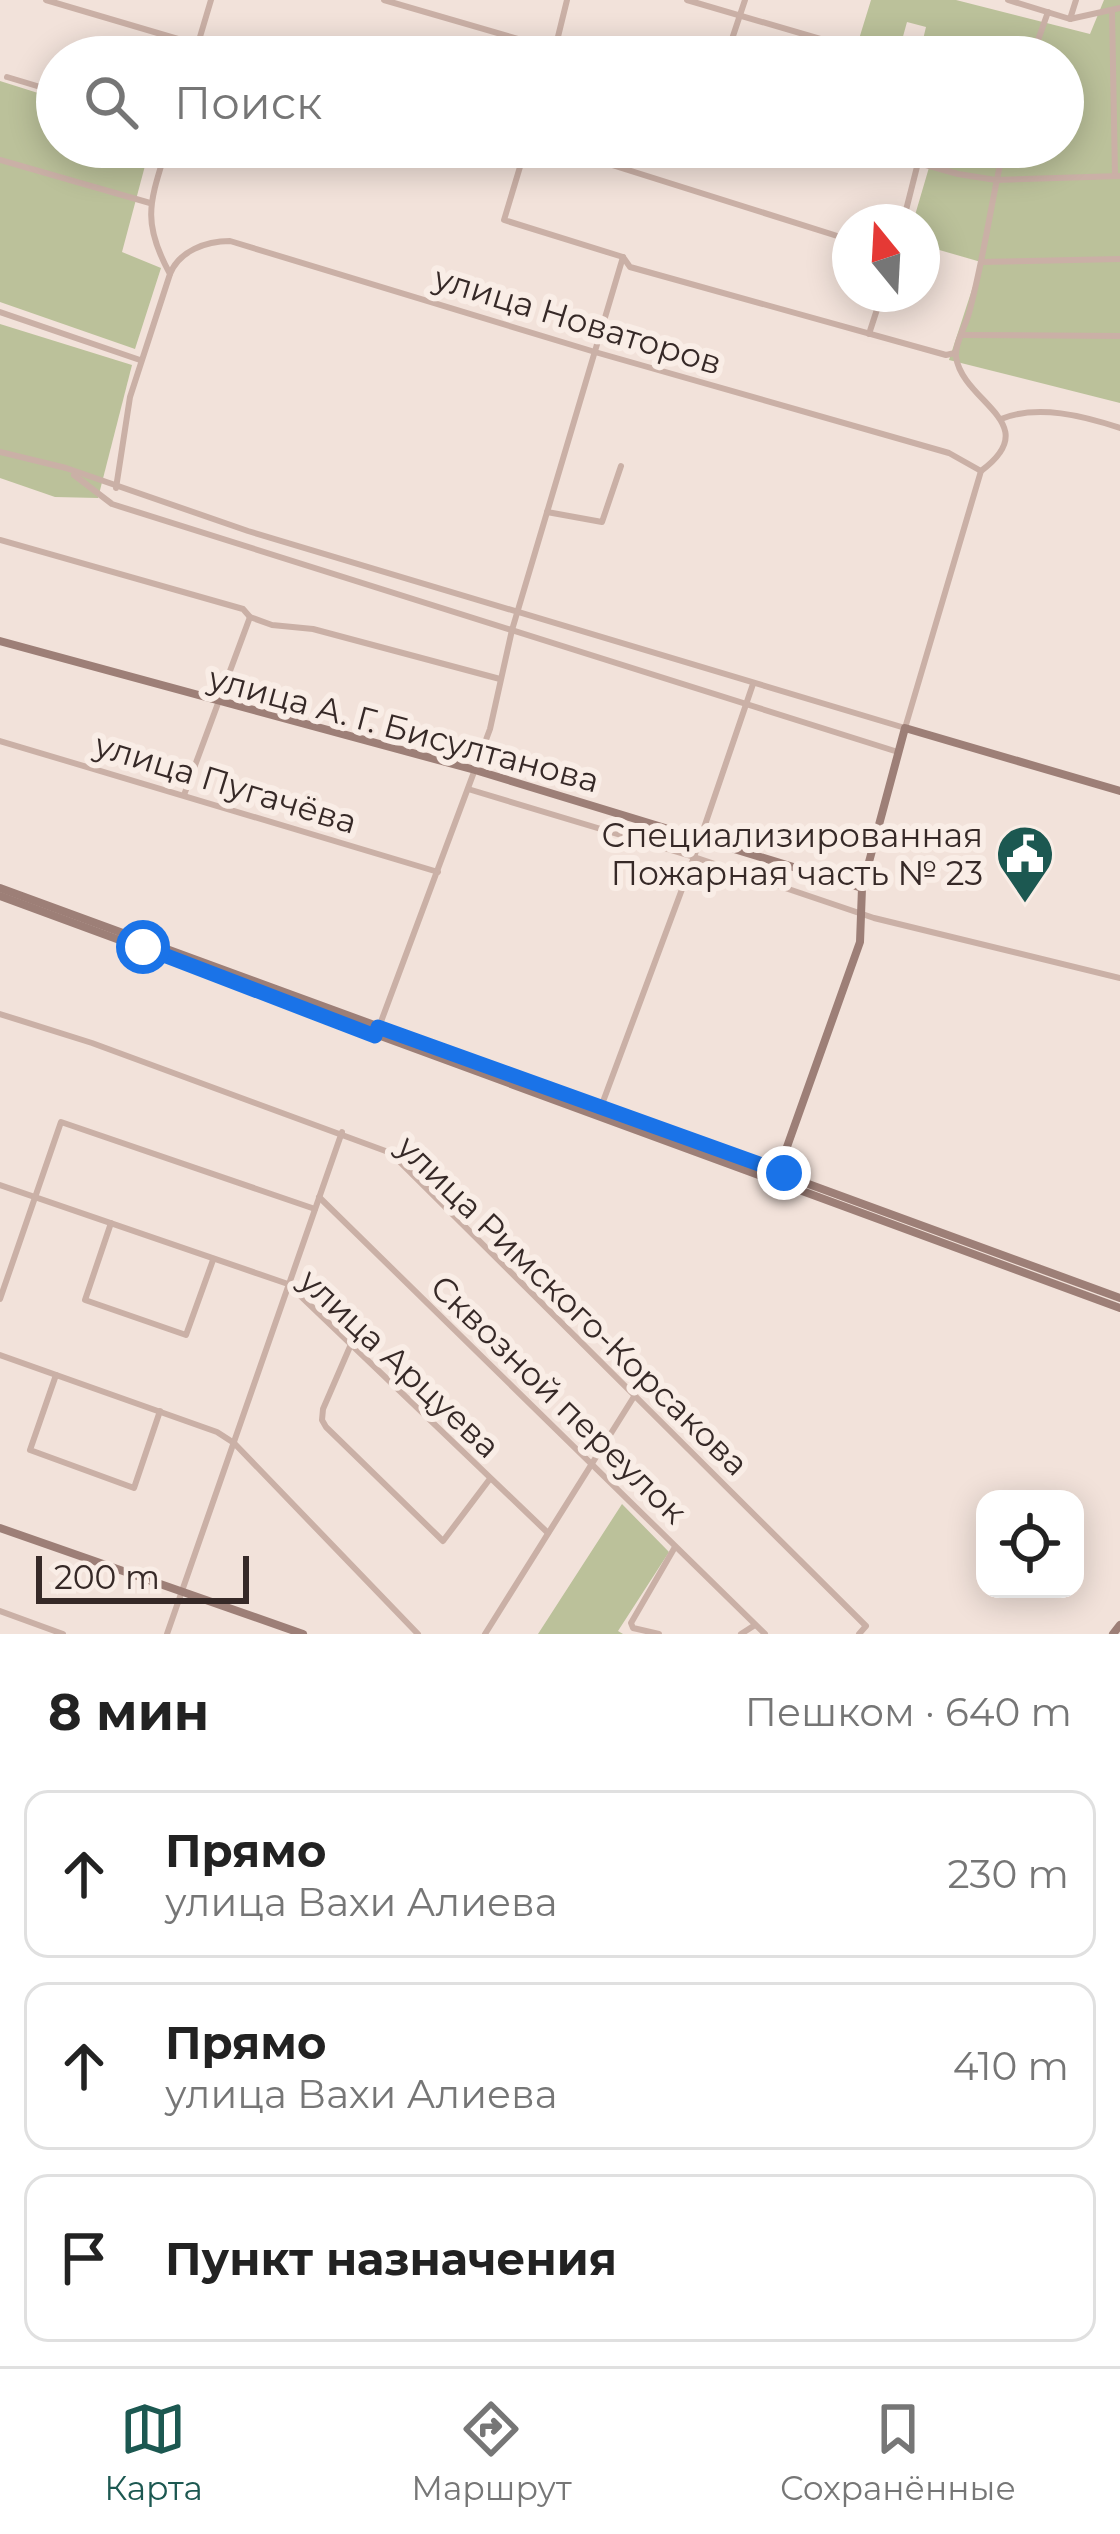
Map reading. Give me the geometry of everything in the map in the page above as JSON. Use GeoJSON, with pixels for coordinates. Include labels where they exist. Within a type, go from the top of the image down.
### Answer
{"type":"FeatureCollection","features":[{"type":"Feature","properties":{"kind":"main road","name":"улица А. Г. Бисултанова"},"geometry":{"type":"LineString","coordinates":[[0,640],[475,770],[862,888]]}},
{"type":"Feature","properties":{"kind":"main road"},"geometry":{"type":"LineString","coordinates":[[777,1175],[860,942],[862,888],[905,728],[1120,791]]}},
{"type":"Feature","properties":{"kind":"main road"},"geometry":{"type":"LineString","coordinates":[[0,892],[1120,1298]]}},
{"type":"Feature","properties":{"kind":"main road"},"geometry":{"type":"LineString","coordinates":[[377,1031],[601,1107],[1120,1308]]}},
{"type":"Feature","properties":{"kind":"main road"},"geometry":{"type":"LineString","coordinates":[[0,1528],[303,1634]]}},
{"type":"Feature","properties":{"kind":"main road"},"geometry":{"type":"LineString","coordinates":[[1113,1634],[1120,1625]]}},
{"type":"Feature","properties":{"kind":"street"},"geometry":{"type":"LineString","coordinates":[[46,0],[170,36]]}},
{"type":"Feature","properties":{"kind":"street"},"geometry":{"type":"LineString","coordinates":[[200,36],[211,0]]}},
{"type":"Feature","properties":{"kind":"street"},"geometry":{"type":"LineString","coordinates":[[385,0],[500,36]]}},
{"type":"Feature","properties":{"kind":"street"},"geometry":{"type":"LineString","coordinates":[[558,36],[567,0]]}},
{"type":"Feature","properties":{"kind":"street"},"geometry":{"type":"LineString","coordinates":[[687,0],[810,36]]}},
{"type":"Feature","properties":{"kind":"street"},"geometry":{"type":"LineString","coordinates":[[734,36],[746,0]]}},
{"type":"Feature","properties":{"kind":"street"},"geometry":{"type":"LineString","coordinates":[[941,168],[996,180],[1118,176],[1116,9],[1070,19],[1008,0]]}},
{"type":"Feature","properties":{"kind":"street"},"geometry":{"type":"LineString","coordinates":[[1070,19],[1076,0]]}},
{"type":"Feature","properties":{"kind":"street"},"geometry":{"type":"LineString","coordinates":[[1039,36],[1048,12]]}},
{"type":"Feature","properties":{"kind":"street"},"geometry":{"type":"LineString","coordinates":[[8,76],[36,85]]}},
{"type":"Feature","properties":{"kind":"street"},"geometry":{"type":"LineString","coordinates":[[0,160],[150,203]]}},
{"type":"Feature","properties":{"kind":"street"},"geometry":{"type":"LineString","coordinates":[[116,488],[130,397],[170,274],[152,239],[150,203],[161,168]]}},
{"type":"Feature","properties":{"kind":"street"},"geometry":{"type":"LineString","coordinates":[[520,168],[504,220],[623,257],[630,267],[946,355],[955,353]]}},
{"type":"Feature","properties":{"kind":"street"},"geometry":{"type":"LineString","coordinates":[[622,168],[832,234]]}},
{"type":"Feature","properties":{"kind":"street"},"geometry":{"type":"LineString","coordinates":[[907,204],[917,168]]}},
{"type":"Feature","properties":{"kind":"street"},"geometry":{"type":"LineString","coordinates":[[0,449],[905,728],[981,471],[1002,452],[1006,441],[1001,419],[965,380],[955,353],[981,262],[999,168]]}},
{"type":"Feature","properties":{"kind":"street","name":"улица Новаторов"},"geometry":{"type":"LineString","coordinates":[[170,274],[186,253],[230,241],[949,453],[981,471]]}},
{"type":"Feature","properties":{"kind":"street"},"geometry":{"type":"LineString","coordinates":[[377,1031],[500,697],[512,630],[623,257]]}},
{"type":"Feature","properties":{"kind":"street"},"geometry":{"type":"LineString","coordinates":[[981,262],[1120,259]]}},
{"type":"Feature","properties":{"kind":"street"},"geometry":{"type":"LineString","coordinates":[[0,312],[140,360]]}},
{"type":"Feature","properties":{"kind":"street"},"geometry":{"type":"LineString","coordinates":[[869,334],[876,312]]}},
{"type":"Feature","properties":{"kind":"street"},"geometry":{"type":"LineString","coordinates":[[963,335],[1120,336]]}},
{"type":"Feature","properties":{"kind":"street"},"geometry":{"type":"LineString","coordinates":[[1001,419],[1019,413],[1081,415],[1120,428]]}},
{"type":"Feature","properties":{"kind":"street"},"geometry":{"type":"LineString","coordinates":[[547,512],[602,522],[621,466]]}},
{"type":"Feature","properties":{"kind":"street"},"geometry":{"type":"LineString","coordinates":[[66,468],[112,504],[898,752]]}},
{"type":"Feature","properties":{"kind":"street"},"geometry":{"type":"LineString","coordinates":[[0,540],[243,609],[250,617],[272,625],[313,629],[500,680]]}},
{"type":"Feature","properties":{"kind":"street"},"geometry":{"type":"LineString","coordinates":[[184,795],[250,617]]}},
{"type":"Feature","properties":{"kind":"street"},"geometry":{"type":"LineString","coordinates":[[601,1107],[753,683]]}},
{"type":"Feature","properties":{"kind":"street","name":"улица Пугачёва"},"geometry":{"type":"LineString","coordinates":[[0,741],[438,872]]}},
{"type":"Feature","properties":{"kind":"street","name":"улица А. Г. Бисултанова"},"geometry":{"type":"LineString","coordinates":[[468,789],[889,922],[1120,978]]}},
{"type":"Feature","properties":{"kind":"street","name":"улица Римского-Корсакова"},"geometry":{"type":"LineString","coordinates":[[0,1014],[391,1153],[866,1626],[859,1634]]}},
{"type":"Feature","properties":{"kind":"street"},"geometry":{"type":"LineString","coordinates":[[0,1299],[61,1122],[315,1210]]}},
{"type":"Feature","properties":{"kind":"street"},"geometry":{"type":"LineString","coordinates":[[167,1634],[342,1132]]}},
{"type":"Feature","properties":{"kind":"street","name":"улица Арцуева"},"geometry":{"type":"LineString","coordinates":[[0,1185],[288,1284],[548,1533]]}},
{"type":"Feature","properties":{"kind":"street","name":"Сквозной переулок"},"geometry":{"type":"LineString","coordinates":[[319,1197],[765,1634]]}},
{"type":"Feature","properties":{"kind":"street"},"geometry":{"type":"LineString","coordinates":[[111,1222],[85,1300],[186,1335],[213,1260]]}},
{"type":"Feature","properties":{"kind":"street"},"geometry":{"type":"LineString","coordinates":[[0,1267],[10,1270]]}},
{"type":"Feature","properties":{"kind":"street"},"geometry":{"type":"LineString","coordinates":[[352,1342],[323,1409],[326,1427],[443,1541],[489,1480]]}},
{"type":"Feature","properties":{"kind":"street"},"geometry":{"type":"LineString","coordinates":[[0,1355],[218,1432],[234,1443],[418,1634]]}},
{"type":"Feature","properties":{"kind":"street"},"geometry":{"type":"LineString","coordinates":[[56,1375],[30,1450],[134,1488],[160,1411]]}},
{"type":"Feature","properties":{"kind":"street"},"geometry":{"type":"LineString","coordinates":[[485,1634],[635,1395]]}},
{"type":"Feature","properties":{"kind":"street"},"geometry":{"type":"LineString","coordinates":[[659,1634],[633,1628],[631,1623],[675,1547]]}},
{"type":"Feature","properties":{"kind":"street"},"geometry":{"type":"LineString","coordinates":[[0,1611],[63,1634]]}},
{"type":"Feature","properties":{"kind":"street"},"geometry":{"type":"LineString","coordinates":[[741,1634],[755,1625]]}},
{"type":"Feature","properties":{"kind":"green space"},"geometry":{"type":"Polygon","coordinates":[[[871,0],[956,0],[1090,34],[1104,0],[1120,0],[1120,403],[949,360],[981,262],[940,250],[940,204],[918,204],[929,168],[1084,168],[1084,36],[924,36],[926,27],[907,22],[903,36],[860,36],[871,0]]]}},
{"type":"Feature","properties":{"kind":"green space"},"geometry":{"type":"Polygon","coordinates":[[[0,81],[36,92],[36,168],[144,168],[122,252],[161,268],[135,349],[0,302],[0,81]]]}},
{"type":"Feature","properties":{"kind":"green space"},"geometry":{"type":"Polygon","coordinates":[[[0,324],[132,365],[98,498],[55,497],[0,478],[0,324]]]}},
{"type":"Feature","properties":{"kind":"green space"},"geometry":{"type":"Polygon","coordinates":[[[622,1504],[669,1552],[618,1631],[623,1634],[538,1634],[622,1504]]]}},
{"type":"Feature","properties":{"kind":"place","name":"Специализированная Пожарная часть № 23"},"geometry":{"type":"Point","coordinates":[1025,905]}},
{"type":"Feature","properties":{"kind":"route"},"geometry":{"type":"LineString","coordinates":[[143,947],[375,1036],[378,1027],[784,1173]]}}]}
